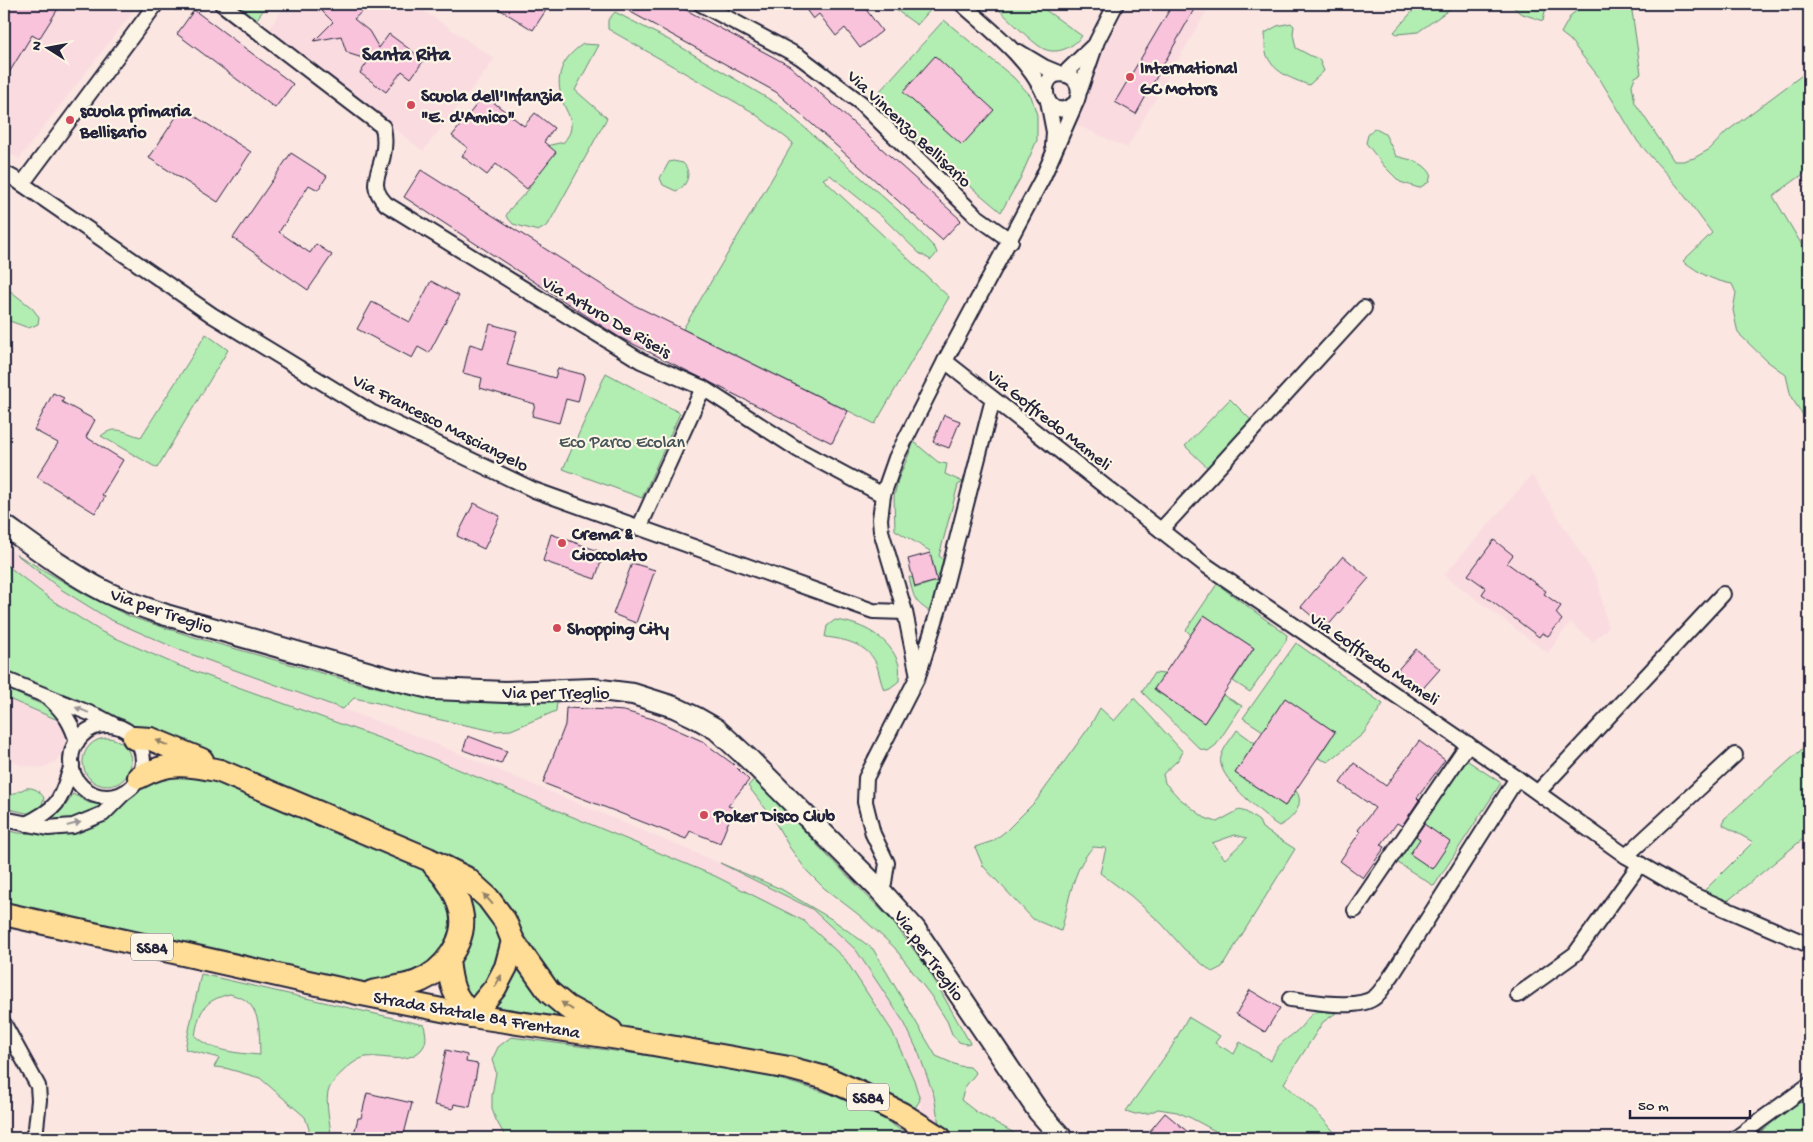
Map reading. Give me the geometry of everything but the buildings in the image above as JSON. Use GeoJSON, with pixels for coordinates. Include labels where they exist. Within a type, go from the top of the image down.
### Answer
{"type":"FeatureCollection","features":[{"type":"Feature","properties":{"kind":"main road","name":"Via per Treglio"},"geometry":{"type":"LineString","coordinates":[[4,525],[104,591],[166,615],[392,679],[434,689],[505,692],[593,689],[632,694],[674,707],[716,729],[788,797],[880,889],[915,928],[1038,1111],[1062,1138]]}},
{"type":"Feature","properties":{"kind":"main road"},"geometry":{"type":"LineString","coordinates":[[125,732],[151,739],[207,762],[220,771]]}},
{"type":"Feature","properties":{"kind":"main road"},"geometry":{"type":"LineString","coordinates":[[132,785],[154,769],[173,764],[190,764],[220,771],[428,859],[466,878],[488,898],[505,921],[513,941],[549,992],[567,1007],[625,1039]]}},
{"type":"Feature","properties":{"kind":"main road"},"geometry":{"type":"LineString","coordinates":[[362,994],[417,982],[432,974],[448,960],[458,939],[462,912],[452,886],[428,859]]}},
{"type":"Feature","properties":{"kind":"main road","name":"Strada Statale 84 Frentana"},"geometry":{"type":"LineString","coordinates":[[4,914],[362,994],[472,1016],[625,1039],[789,1068],[826,1078],[902,1114],[940,1138]]}},
{"type":"Feature","properties":{"kind":"main road"},"geometry":{"type":"LineString","coordinates":[[448,960],[450,981],[457,999],[472,1016],[495,988],[506,967],[513,941]]}},
{"type":"Feature","properties":{"kind":"street"},"geometry":{"type":"LineString","coordinates":[[22,184],[156,4]]}},
{"type":"Feature","properties":{"kind":"street","name":"Via Arturo De Riseis"},"geometry":{"type":"LineString","coordinates":[[222,4],[383,127],[385,147],[377,173],[376,184],[379,195],[386,204],[641,361],[703,388],[797,449],[883,495]]}},
{"type":"Feature","properties":{"kind":"street","name":"Via Vincenzo Bellisario"},"geometry":{"type":"LineString","coordinates":[[701,4],[800,57],[861,103],[976,216],[1011,241]]}},
{"type":"Feature","properties":{"kind":"street"},"geometry":{"type":"LineString","coordinates":[[962,4],[1010,46],[1038,80],[1051,105],[1060,109],[1070,107],[1078,100],[1097,41],[1116,4]]}},
{"type":"Feature","properties":{"kind":"street"},"geometry":{"type":"LineString","coordinates":[[1053,156],[1054,132],[1045,91],[1048,82],[1051,78],[1062,74],[1082,59],[1097,41]]}},
{"type":"Feature","properties":{"kind":"street"},"geometry":{"type":"LineString","coordinates":[[1010,46],[1044,67],[1068,75],[1076,81],[1080,90]]}},
{"type":"Feature","properties":{"kind":"street"},"geometry":{"type":"LineString","coordinates":[[918,676],[905,612],[881,531],[880,519],[883,495],[896,458],[945,362],[1011,241],[1053,156],[1074,104]]}},
{"type":"Feature","properties":{"kind":"street","name":"Via Francesco Masciangelo"},"geometry":{"type":"LineString","coordinates":[[4,173],[215,317],[371,412],[534,490],[873,611],[905,612]]}},
{"type":"Feature","properties":{"kind":"street"},"geometry":{"type":"LineString","coordinates":[[1161,530],[1364,308]]}},
{"type":"Feature","properties":{"kind":"street","name":"Via Goffredo Mameli"},"geometry":{"type":"LineString","coordinates":[[945,362],[1204,564],[1518,778],[1626,856],[1693,895],[1809,945]]}},
{"type":"Feature","properties":{"kind":"street"},"geometry":{"type":"LineString","coordinates":[[638,528],[703,388]]}},
{"type":"Feature","properties":{"kind":"street"},"geometry":{"type":"LineString","coordinates":[[880,889],[884,883],[886,863],[873,834],[865,802],[866,778],[918,676],[942,602],[993,399]]}},
{"type":"Feature","properties":{"kind":"street"},"geometry":{"type":"LineString","coordinates":[[1538,792],[1723,594]]}},
{"type":"Feature","properties":{"kind":"street"},"geometry":{"type":"LineString","coordinates":[[4,679],[98,717],[125,732],[142,752],[142,769],[132,785],[103,814],[73,826],[48,828],[4,819]]}},
{"type":"Feature","properties":{"kind":"street"},"geometry":{"type":"LineString","coordinates":[[47,696],[66,715],[73,727],[77,742]]}},
{"type":"Feature","properties":{"kind":"street"},"geometry":{"type":"LineString","coordinates":[[125,732],[98,727],[90,730],[77,742],[72,755],[72,764],[77,781],[90,793],[107,797],[132,785]]}},
{"type":"Feature","properties":{"kind":"street"},"geometry":{"type":"LineString","coordinates":[[1355,910],[1468,744]]}},
{"type":"Feature","properties":{"kind":"street"},"geometry":{"type":"LineString","coordinates":[[1626,856],[1735,755]]}},
{"type":"Feature","properties":{"kind":"street"},"geometry":{"type":"LineString","coordinates":[[26,824],[48,812],[58,803],[72,764]]}},
{"type":"Feature","properties":{"kind":"street"},"geometry":{"type":"LineString","coordinates":[[1290,999],[1337,1005],[1374,998],[1394,972],[1518,778]]}},
{"type":"Feature","properties":{"kind":"street"},"geometry":{"type":"LineString","coordinates":[[1518,995],[1575,954],[1640,864]]}},
{"type":"Feature","properties":{"kind":"street"},"geometry":{"type":"LineString","coordinates":[[4,1024],[38,1086],[39,1100],[36,1128],[32,1138]]}},
{"type":"Feature","properties":{"kind":"street"},"geometry":{"type":"LineString","coordinates":[[1736,1138],[1809,1085]]}},
{"type":"Feature","properties":{"kind":"shaded area"},"geometry":{"type":"Polygon","coordinates":[[[4,4],[139,4],[19,159],[4,150],[4,4]]]}},
{"type":"Feature","properties":{"kind":"shaded area","name":"Scuola dell'Infanzia \"E. d'Amico\""},"geometry":{"type":"Polygon","coordinates":[[[286,4],[414,4],[495,59],[423,151],[268,31],[286,4]]]}},
{"type":"Feature","properties":{"kind":"shaded area","name":"International GC Motors"},"geometry":{"type":"Polygon","coordinates":[[[1125,4],[1210,5],[1127,148],[1077,125],[1089,82],[1125,4]]]}},
{"type":"Feature","properties":{"kind":"shaded area"},"geometry":{"type":"Polygon","coordinates":[[[1532,475],[1598,581],[1608,628],[1593,642],[1570,622],[1548,653],[1444,575],[1532,475]]]}},
{"type":"Feature","properties":{"kind":"shaded area"},"geometry":{"type":"Polygon","coordinates":[[[4,545],[62,590],[109,619],[182,651],[412,734],[720,863],[812,909],[856,950],[905,1024],[934,1096],[941,1138],[926,1138],[920,1100],[914,1080],[715,876],[407,748],[177,665],[102,632],[53,601],[4,563],[4,545]]]}},
{"type":"Feature","properties":{"kind":"shaded area"},"geometry":{"type":"Polygon","coordinates":[[[4,688],[50,708],[61,717],[66,735],[63,753],[56,761],[43,768],[23,766],[4,758],[4,688]]]}},
{"type":"Feature","properties":{"kind":"green space"},"geometry":{"type":"Polygon","coordinates":[[[233,4],[268,4],[256,20],[233,4]]]}},
{"type":"Feature","properties":{"kind":"green space"},"geometry":{"type":"Polygon","coordinates":[[[888,4],[930,4],[933,7],[917,25],[888,4]]]}},
{"type":"Feature","properties":{"kind":"green space"},"geometry":{"type":"Polygon","coordinates":[[[993,4],[1037,4],[1082,36],[1065,49],[1049,51],[1039,46],[993,4]]]}},
{"type":"Feature","properties":{"kind":"green space"},"geometry":{"type":"Polygon","coordinates":[[[1417,4],[1457,4],[1418,32],[1397,34],[1394,32],[1417,4]]]}},
{"type":"Feature","properties":{"kind":"green space"},"geometry":{"type":"Polygon","coordinates":[[[1510,4],[1550,4],[1546,6],[1543,21],[1520,13],[1510,4]]]}},
{"type":"Feature","properties":{"kind":"green space"},"geometry":{"type":"Polygon","coordinates":[[[1586,4],[1631,4],[1641,74],[1635,77],[1632,85],[1635,103],[1674,161],[1694,158],[1710,149],[1726,132],[1809,70],[1809,170],[1773,196],[1809,257],[1809,424],[1791,397],[1786,375],[1767,361],[1738,333],[1733,310],[1736,293],[1732,284],[1706,276],[1683,261],[1712,233],[1678,187],[1638,142],[1598,76],[1570,40],[1561,33],[1571,15],[1586,4]]]}},
{"type":"Feature","properties":{"kind":"green space"},"geometry":{"type":"Polygon","coordinates":[[[615,12],[669,40],[779,105],[899,211],[935,248],[937,253],[931,260],[919,253],[881,216],[830,175],[823,179],[949,297],[875,424],[683,329],[793,143],[751,111],[608,29],[608,20],[615,12]]]}},
{"type":"Feature","properties":{"kind":"green space"},"geometry":{"type":"Polygon","coordinates":[[[944,20],[1013,77],[1031,96],[1037,115],[1037,140],[1020,179],[1001,212],[870,102],[944,20]]]}},
{"type":"Feature","properties":{"kind":"green space"},"geometry":{"type":"Polygon","coordinates":[[[1291,23],[1294,26],[1293,34],[1296,48],[1319,59],[1324,71],[1309,85],[1283,74],[1273,65],[1266,53],[1265,33],[1277,26],[1291,23]]]}},
{"type":"Feature","properties":{"kind":"green space"},"geometry":{"type":"Polygon","coordinates":[[[583,44],[599,45],[575,90],[607,118],[548,225],[538,231],[513,224],[506,216],[529,189],[546,146],[564,142],[570,132],[570,120],[560,93],[561,69],[569,56],[583,44]]]}},
{"type":"Feature","properties":{"kind":"green space"},"geometry":{"type":"Polygon","coordinates":[[[1374,128],[1385,134],[1396,156],[1424,166],[1431,174],[1429,182],[1419,188],[1400,182],[1384,166],[1366,143],[1368,135],[1374,128]]]}},
{"type":"Feature","properties":{"kind":"green space"},"geometry":{"type":"Polygon","coordinates":[[[669,162],[683,163],[688,174],[686,182],[676,191],[663,185],[660,178],[669,162]]]}},
{"type":"Feature","properties":{"kind":"green space"},"geometry":{"type":"Polygon","coordinates":[[[4,286],[32,308],[39,317],[38,324],[29,328],[4,319],[4,286]]]}},
{"type":"Feature","properties":{"kind":"green space"},"geometry":{"type":"Polygon","coordinates":[[[206,334],[228,350],[157,468],[101,436],[106,432],[116,430],[141,437],[206,334]]]}},
{"type":"Feature","properties":{"kind":"green space","name":"Eco Parco Ecolan"},"geometry":{"type":"Polygon","coordinates":[[[606,373],[680,413],[642,498],[563,469],[606,373]]]}},
{"type":"Feature","properties":{"kind":"green space"},"geometry":{"type":"Polygon","coordinates":[[[1230,399],[1255,424],[1211,471],[1185,446],[1230,399]]]}},
{"type":"Feature","properties":{"kind":"green space"},"geometry":{"type":"Polygon","coordinates":[[[914,442],[938,462],[947,464],[945,474],[963,482],[958,485],[939,556],[943,559],[932,613],[915,598],[909,577],[913,578],[915,588],[937,581],[930,551],[895,530],[894,496],[898,480],[914,442]]]}},
{"type":"Feature","properties":{"kind":"green space"},"geometry":{"type":"Polygon","coordinates":[[[16,554],[86,595],[131,617],[197,638],[392,691],[435,699],[501,702],[550,700],[557,701],[556,711],[511,730],[494,731],[417,715],[354,698],[343,709],[182,651],[109,619],[62,590],[16,554]]]}},
{"type":"Feature","properties":{"kind":"green space"},"geometry":{"type":"Polygon","coordinates":[[[4,563],[53,601],[102,632],[177,665],[407,748],[715,876],[804,921],[845,959],[892,1031],[914,1080],[920,1100],[915,1108],[899,1101],[882,1090],[832,1070],[646,1035],[573,1009],[477,882],[136,731],[103,713],[4,673],[4,563]]]}},
{"type":"Feature","properties":{"kind":"green space"},"geometry":{"type":"Polygon","coordinates":[[[1217,584],[1287,635],[1286,641],[1250,692],[1233,681],[1254,648],[1204,615],[1191,635],[1186,630],[1217,584]]]}},
{"type":"Feature","properties":{"kind":"green space"},"geometry":{"type":"Polygon","coordinates":[[[835,620],[865,628],[882,640],[895,655],[899,665],[899,681],[884,690],[876,663],[867,651],[847,641],[825,637],[827,626],[835,620]]]}},
{"type":"Feature","properties":{"kind":"green space"},"geometry":{"type":"Polygon","coordinates":[[[1296,643],[1383,704],[1363,734],[1328,762],[1318,758],[1335,732],[1285,699],[1263,731],[1243,718],[1296,643]]]}},
{"type":"Feature","properties":{"kind":"green space"},"geometry":{"type":"Polygon","coordinates":[[[1154,673],[1165,674],[1155,690],[1204,723],[1223,695],[1242,706],[1216,745],[1208,751],[1200,749],[1142,692],[1154,673]]]}},
{"type":"Feature","properties":{"kind":"green space"},"geometry":{"type":"Polygon","coordinates":[[[4,688],[50,708],[58,720],[4,697],[4,688]]]}},
{"type":"Feature","properties":{"kind":"green space"},"geometry":{"type":"Polygon","coordinates":[[[1134,698],[1183,752],[1178,760],[1163,774],[1165,783],[1179,798],[1205,818],[1217,822],[1239,810],[1246,812],[1259,821],[1262,828],[1295,849],[1222,967],[1212,972],[1184,949],[1162,924],[1131,896],[1100,873],[1106,848],[1093,847],[1080,866],[1072,887],[1061,931],[1033,919],[983,866],[975,847],[993,841],[1006,831],[1036,801],[1090,726],[1100,708],[1114,721],[1134,698]],[[1235,835],[1212,843],[1225,859],[1247,838],[1235,835]]]}},
{"type":"Feature","properties":{"kind":"green space"},"geometry":{"type":"Polygon","coordinates":[[[1237,730],[1255,743],[1235,773],[1285,806],[1296,791],[1299,796],[1298,806],[1293,816],[1279,826],[1231,783],[1221,765],[1222,754],[1237,730]]]}},
{"type":"Feature","properties":{"kind":"green space"},"geometry":{"type":"Polygon","coordinates":[[[102,738],[112,738],[124,745],[131,757],[131,767],[124,779],[112,786],[102,786],[94,782],[87,775],[83,767],[83,757],[87,749],[94,742],[102,738]]]}},
{"type":"Feature","properties":{"kind":"green space"},"geometry":{"type":"Polygon","coordinates":[[[1809,743],[1809,834],[1725,903],[1702,893],[1753,842],[1723,825],[1724,819],[1809,743]]]}},
{"type":"Feature","properties":{"kind":"green space"},"geometry":{"type":"Polygon","coordinates":[[[1465,759],[1501,783],[1434,886],[1395,861],[1465,759]]]}},
{"type":"Feature","properties":{"kind":"green space"},"geometry":{"type":"Polygon","coordinates":[[[160,772],[211,779],[404,858],[430,874],[442,884],[451,912],[449,936],[437,961],[416,974],[379,983],[326,978],[4,910],[4,830],[19,833],[57,835],[73,832],[115,810],[139,786],[160,772]]]}},
{"type":"Feature","properties":{"kind":"green space"},"geometry":{"type":"Polygon","coordinates":[[[756,777],[818,846],[893,922],[928,969],[970,1043],[959,1042],[952,1034],[947,1021],[931,996],[894,947],[859,915],[824,888],[807,871],[790,848],[772,817],[748,786],[756,777]]]}},
{"type":"Feature","properties":{"kind":"green space"},"geometry":{"type":"Polygon","coordinates":[[[26,788],[39,791],[44,798],[41,808],[31,814],[4,808],[4,798],[26,788]]]}},
{"type":"Feature","properties":{"kind":"green space"},"geometry":{"type":"Polygon","coordinates":[[[73,794],[89,803],[102,805],[71,820],[49,821],[56,816],[73,794]]]}},
{"type":"Feature","properties":{"kind":"green space"},"geometry":{"type":"Polygon","coordinates":[[[720,863],[781,889],[833,920],[873,949],[936,1056],[959,1066],[970,1067],[976,1073],[965,1087],[961,1100],[975,1111],[1023,1138],[953,1138],[940,1130],[934,1096],[919,1054],[905,1024],[856,950],[812,909],[720,863]]]}},
{"type":"Feature","properties":{"kind":"green space"},"geometry":{"type":"Polygon","coordinates":[[[461,883],[495,924],[501,950],[499,961],[488,980],[464,1002],[455,983],[461,883]]]}},
{"type":"Feature","properties":{"kind":"green space"},"geometry":{"type":"Polygon","coordinates":[[[517,964],[534,990],[571,1020],[489,1005],[517,964]]]}},
{"type":"Feature","properties":{"kind":"green space"},"geometry":{"type":"Polygon","coordinates":[[[201,974],[424,1025],[426,1035],[423,1047],[415,1055],[402,1058],[361,1058],[340,1075],[329,1089],[328,1094],[327,1106],[331,1138],[309,1138],[309,1129],[305,1117],[260,1078],[225,1068],[214,1067],[219,1058],[185,1049],[201,974]],[[230,994],[214,1000],[204,1008],[198,1020],[195,1036],[217,1049],[260,1055],[258,1025],[254,1011],[245,1000],[230,994]]]}},
{"type":"Feature","properties":{"kind":"green space"},"geometry":{"type":"Polygon","coordinates":[[[1317,1011],[1336,1013],[1323,1022],[1284,1083],[1320,1116],[1338,1138],[1228,1138],[1177,1112],[1158,1109],[1149,1113],[1135,1114],[1126,1111],[1171,1048],[1188,1017],[1220,1036],[1215,1043],[1234,1054],[1240,1042],[1271,1061],[1280,1045],[1317,1011]]]}},
{"type":"Feature","properties":{"kind":"green space"},"geometry":{"type":"Polygon","coordinates":[[[511,1037],[682,1060],[768,1076],[831,1094],[882,1118],[913,1138],[506,1138],[492,1109],[492,1095],[496,1072],[492,1060],[498,1047],[511,1037]]]}},
{"type":"Feature","properties":{"kind":"green space"},"geometry":{"type":"Polygon","coordinates":[[[1809,1102],[1809,1127],[1807,1131],[1809,1138],[1753,1138],[1797,1103],[1809,1102]]]}},
{"type":"Feature","properties":{"kind":"place","name":"International GC Motors"},"geometry":{"type":"Point","coordinates":[1130,77]}},
{"type":"Feature","properties":{"kind":"place","name":"Scuola dell'Infanzia \"E. d'Amico\""},"geometry":{"type":"Point","coordinates":[411,105]}},
{"type":"Feature","properties":{"kind":"place","name":"scuola primaria Bellisario"},"geometry":{"type":"Point","coordinates":[70,120]}},
{"type":"Feature","properties":{"kind":"place","name":"Crema & Cioccolato"},"geometry":{"type":"Point","coordinates":[562,543]}},
{"type":"Feature","properties":{"kind":"place","name":"Shopping City"},"geometry":{"type":"Point","coordinates":[557,628]}},
{"type":"Feature","properties":{"kind":"place","name":"Poker Disco Club"},"geometry":{"type":"Point","coordinates":[704,815]}},
{"type":"Feature","properties":{"kind":"district","name":"Santa Rita"},"geometry":{"type":"Point","coordinates":[406,53]}}]}
